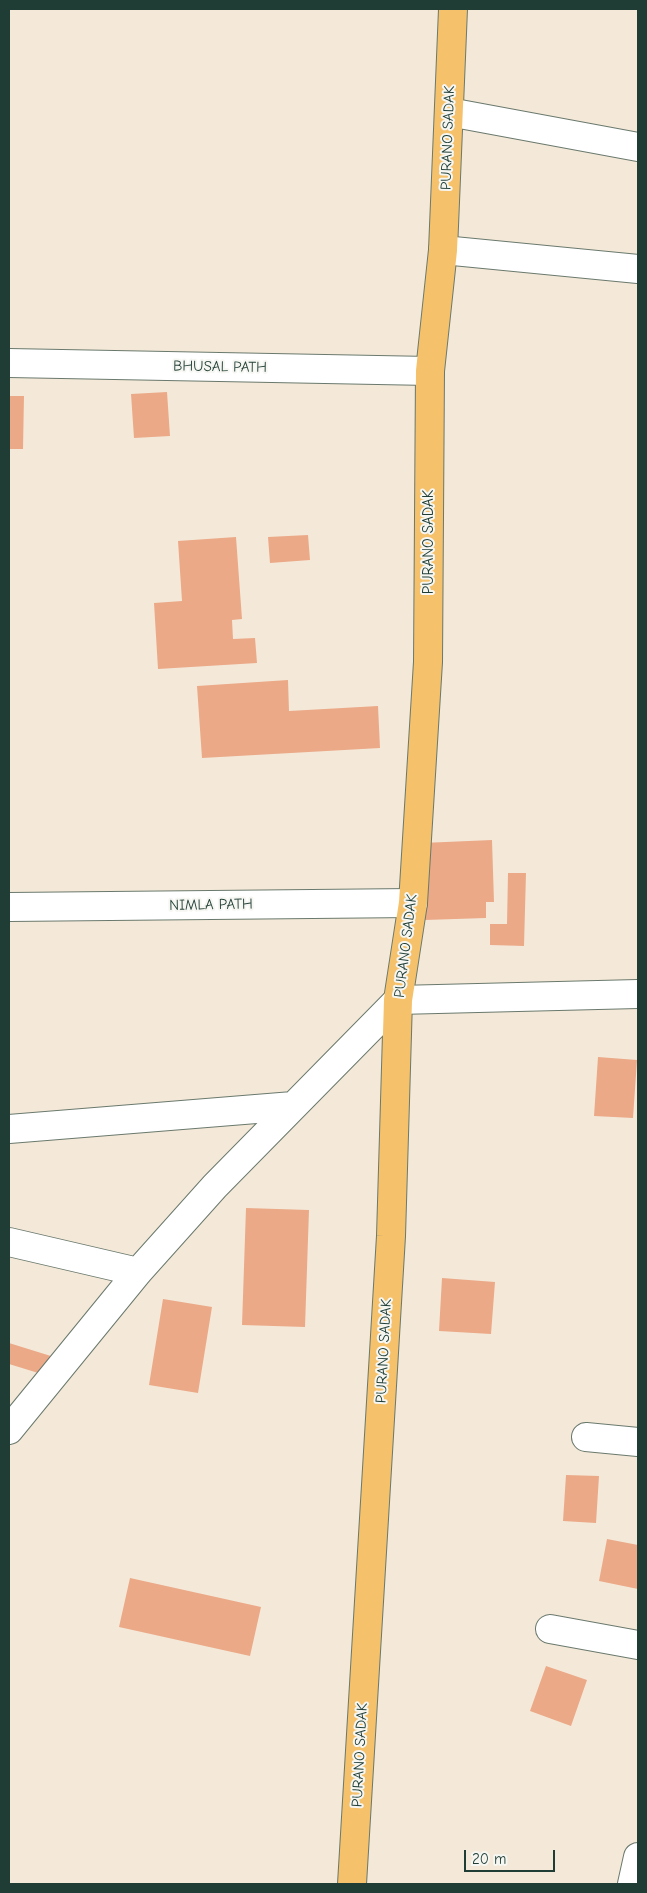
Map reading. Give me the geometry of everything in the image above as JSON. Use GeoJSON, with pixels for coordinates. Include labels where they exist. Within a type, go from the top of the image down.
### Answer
{"type":"FeatureCollection","features":[{"type":"Feature","properties":{"kind":"main road","name":"PURANO SADAK"},"geometry":{"type":"LineString","coordinates":[[352,1884],[391,1246],[398,1000],[413,903],[428,662],[430,370],[443,250],[452,9]]}},
{"type":"Feature","properties":{"kind":"street"},"geometry":{"type":"LineString","coordinates":[[449,112],[638,147]]}},
{"type":"Feature","properties":{"kind":"street"},"geometry":{"type":"LineString","coordinates":[[443,250],[638,269]]}},
{"type":"Feature","properties":{"kind":"street","name":"BHUSAL PATH"},"geometry":{"type":"LineString","coordinates":[[9,363],[430,370]]}},
{"type":"Feature","properties":{"kind":"street","name":"NIMLA PATH"},"geometry":{"type":"LineString","coordinates":[[9,907],[413,903]]}},
{"type":"Feature","properties":{"kind":"street"},"geometry":{"type":"LineString","coordinates":[[9,1430],[138,1272],[215,1186],[398,1000],[638,994]]}},
{"type":"Feature","properties":{"kind":"street"},"geometry":{"type":"LineString","coordinates":[[9,1129],[293,1106]]}},
{"type":"Feature","properties":{"kind":"street"},"geometry":{"type":"LineString","coordinates":[[9,1242],[138,1272]]}},
{"type":"Feature","properties":{"kind":"street"},"geometry":{"type":"LineString","coordinates":[[586,1437],[638,1442]]}},
{"type":"Feature","properties":{"kind":"street"},"geometry":{"type":"LineString","coordinates":[[550,1628],[638,1645]]}},
{"type":"Feature","properties":{"kind":"street"},"geometry":{"type":"LineString","coordinates":[[632,1884],[638,1857]]}},
{"type":"Feature","properties":{"kind":"building"},"geometry":{"type":"Polygon","coordinates":[[[167,392],[170,436],[134,438],[131,394],[167,392]]]}},
{"type":"Feature","properties":{"kind":"building"},"geometry":{"type":"Polygon","coordinates":[[[9,396],[24,396],[23,449],[9,449],[9,396]]]}},
{"type":"Feature","properties":{"kind":"building"},"geometry":{"type":"Polygon","coordinates":[[[308,535],[310,560],[270,563],[268,537],[308,535]]]}},
{"type":"Feature","properties":{"kind":"building"},"geometry":{"type":"Polygon","coordinates":[[[236,537],[242,619],[232,620],[233,639],[255,638],[257,663],[158,669],[154,603],[182,601],[178,541],[236,537]]]}},
{"type":"Feature","properties":{"kind":"building"},"geometry":{"type":"Polygon","coordinates":[[[288,680],[289,711],[378,706],[380,748],[202,758],[197,686],[288,680]]]}},
{"type":"Feature","properties":{"kind":"building"},"geometry":{"type":"Polygon","coordinates":[[[492,840],[494,902],[486,902],[486,918],[425,920],[422,843],[492,840]]]}},
{"type":"Feature","properties":{"kind":"building"},"geometry":{"type":"Polygon","coordinates":[[[508,873],[526,873],[524,946],[490,945],[490,924],[507,924],[508,873]]]}},
{"type":"Feature","properties":{"kind":"building"},"geometry":{"type":"Polygon","coordinates":[[[598,1057],[637,1060],[633,1118],[594,1116],[598,1057]]]}},
{"type":"Feature","properties":{"kind":"building"},"geometry":{"type":"Polygon","coordinates":[[[246,1208],[309,1210],[305,1327],[242,1325],[246,1208]]]}},
{"type":"Feature","properties":{"kind":"building"},"geometry":{"type":"Polygon","coordinates":[[[442,1278],[495,1282],[491,1334],[439,1331],[442,1278]]]}},
{"type":"Feature","properties":{"kind":"building"},"geometry":{"type":"Polygon","coordinates":[[[163,1299],[212,1307],[198,1393],[149,1385],[163,1299]]]}},
{"type":"Feature","properties":{"kind":"building"},"geometry":{"type":"Polygon","coordinates":[[[9,1343],[54,1357],[48,1376],[9,1364],[9,1343]]]}},
{"type":"Feature","properties":{"kind":"building"},"geometry":{"type":"Polygon","coordinates":[[[566,1475],[599,1476],[596,1523],[563,1521],[566,1475]]]}},
{"type":"Feature","properties":{"kind":"building"},"geometry":{"type":"Polygon","coordinates":[[[607,1539],[638,1545],[638,1589],[599,1581],[607,1539]]]}},
{"type":"Feature","properties":{"kind":"building"},"geometry":{"type":"Polygon","coordinates":[[[130,1578],[261,1607],[250,1656],[119,1627],[130,1578]]]}},
{"type":"Feature","properties":{"kind":"building"},"geometry":{"type":"Polygon","coordinates":[[[546,1666],[587,1680],[571,1726],[530,1711],[546,1666]]]}}]}
